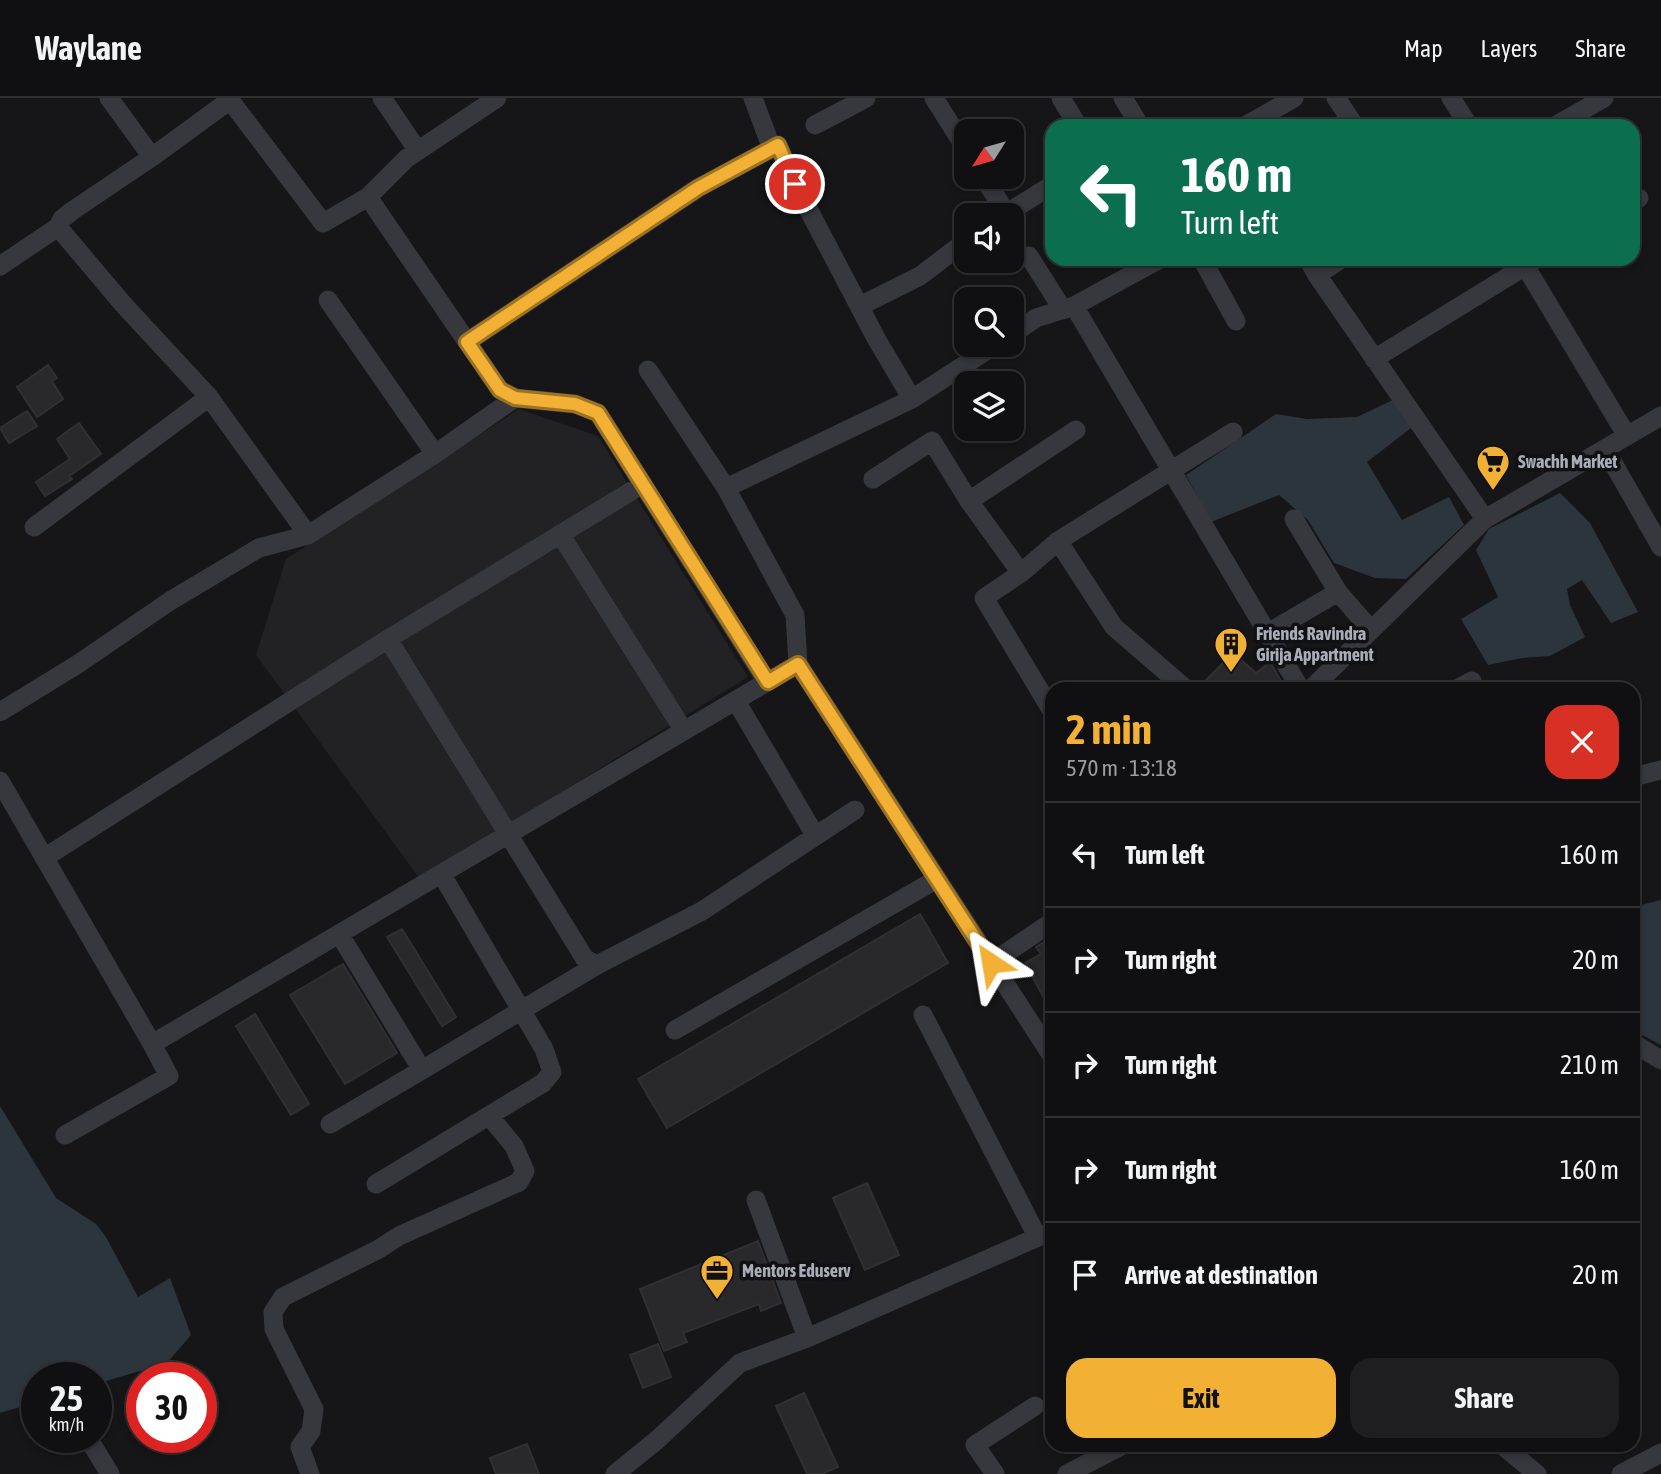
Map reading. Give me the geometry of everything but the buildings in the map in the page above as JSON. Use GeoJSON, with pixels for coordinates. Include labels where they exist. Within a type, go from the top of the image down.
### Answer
{"type":"FeatureCollection","features":[{"type":"Feature","properties":{"kind":"street"},"geometry":{"type":"LineString","coordinates":[[110,98],[152,156]]}},
{"type":"Feature","properties":{"kind":"street"},"geometry":{"type":"LineString","coordinates":[[382,98],[418,151]]}},
{"type":"Feature","properties":{"kind":"street"},"geometry":{"type":"LineString","coordinates":[[0,266],[58,226],[72,211],[230,100],[323,223],[368,197],[407,158],[497,98]]}},
{"type":"Feature","properties":{"kind":"street"},"geometry":{"type":"LineString","coordinates":[[753,98],[772,149]]}},
{"type":"Feature","properties":{"kind":"street"},"geometry":{"type":"LineString","coordinates":[[816,125],[866,98]]}},
{"type":"Feature","properties":{"kind":"street"},"geometry":{"type":"LineString","coordinates":[[934,98],[954,130]]}},
{"type":"Feature","properties":{"kind":"street"},"geometry":{"type":"LineString","coordinates":[[1060,98],[1074,119]]}},
{"type":"Feature","properties":{"kind":"street"},"geometry":{"type":"LineString","coordinates":[[1123,98],[1136,119]]}},
{"type":"Feature","properties":{"kind":"street"},"geometry":{"type":"LineString","coordinates":[[1257,119],[1294,98]]}},
{"type":"Feature","properties":{"kind":"street"},"geometry":{"type":"LineString","coordinates":[[1336,98],[1350,119]]}},
{"type":"Feature","properties":{"kind":"street"},"geometry":{"type":"LineString","coordinates":[[1451,98],[1465,119]]}},
{"type":"Feature","properties":{"kind":"street"},"geometry":{"type":"LineString","coordinates":[[1567,119],[1604,98]]}},
{"type":"Feature","properties":{"kind":"street"},"geometry":{"type":"LineString","coordinates":[[467,342],[698,188],[778,145],[795,184],[912,399]]}},
{"type":"Feature","properties":{"kind":"street"},"geometry":{"type":"LineString","coordinates":[[1023,203],[1045,189]]}},
{"type":"Feature","properties":{"kind":"street"},"geometry":{"type":"LineString","coordinates":[[368,197],[500,390],[515,398],[575,404],[598,413],[768,682]]}},
{"type":"Feature","properties":{"kind":"street"},"geometry":{"type":"LineString","coordinates":[[58,226],[122,304],[209,397],[308,535]]}},
{"type":"Feature","properties":{"kind":"street"},"geometry":{"type":"LineString","coordinates":[[860,306],[920,276],[954,250]]}},
{"type":"Feature","properties":{"kind":"street"},"geometry":{"type":"LineString","coordinates":[[1029,256],[1069,308],[1171,469],[1296,682]]}},
{"type":"Feature","properties":{"kind":"street"},"geometry":{"type":"LineString","coordinates":[[1024,326],[1036,318],[1069,308],[1147,266]]}},
{"type":"Feature","properties":{"kind":"street"},"geometry":{"type":"LineString","coordinates":[[1206,266],[1236,321]]}},
{"type":"Feature","properties":{"kind":"street"},"geometry":{"type":"LineString","coordinates":[[1374,359],[1519,266]]}},
{"type":"Feature","properties":{"kind":"street"},"geometry":{"type":"LineString","coordinates":[[1530,266],[1627,436]]}},
{"type":"Feature","properties":{"kind":"street"},"geometry":{"type":"LineString","coordinates":[[1313,267],[1485,519]]}},
{"type":"Feature","properties":{"kind":"street"},"geometry":{"type":"LineString","coordinates":[[328,300],[435,454]]}},
{"type":"Feature","properties":{"kind":"street"},"geometry":{"type":"LineString","coordinates":[[726,488],[912,399],[977,357]]}},
{"type":"Feature","properties":{"kind":"street"},"geometry":{"type":"LineString","coordinates":[[648,370],[726,488],[796,615],[798,664],[1045,1045]]}},
{"type":"Feature","properties":{"kind":"street"},"geometry":{"type":"LineString","coordinates":[[34,527],[209,397]]}},
{"type":"Feature","properties":{"kind":"street"},"geometry":{"type":"LineString","coordinates":[[0,712],[78,664],[170,601],[259,548],[308,535],[435,454],[515,398]]}},
{"type":"Feature","properties":{"kind":"street"},"geometry":{"type":"LineString","coordinates":[[1318,682],[1485,519],[1661,416]]}},
{"type":"Feature","properties":{"kind":"street"},"geometry":{"type":"LineString","coordinates":[[969,501],[1076,430]]}},
{"type":"Feature","properties":{"kind":"street"},"geometry":{"type":"LineString","coordinates":[[1045,699],[984,598],[1020,573],[1058,541],[1233,432]]}},
{"type":"Feature","properties":{"kind":"street"},"geometry":{"type":"LineString","coordinates":[[873,479],[932,442],[969,501],[1020,573]]}},
{"type":"Feature","properties":{"kind":"street"},"geometry":{"type":"LineString","coordinates":[[1605,449],[1661,547]]}},
{"type":"Feature","properties":{"kind":"street"},"geometry":{"type":"LineString","coordinates":[[44,858],[388,639],[643,484]]}},
{"type":"Feature","properties":{"kind":"street"},"geometry":{"type":"LineString","coordinates":[[1294,519],[1338,592],[1371,630]]}},
{"type":"Feature","properties":{"kind":"street"},"geometry":{"type":"LineString","coordinates":[[560,534],[684,731]]}},
{"type":"Feature","properties":{"kind":"street"},"geometry":{"type":"LineString","coordinates":[[1058,541],[1114,627],[1178,682]]}},
{"type":"Feature","properties":{"kind":"street"},"geometry":{"type":"LineString","coordinates":[[1268,633],[1338,592]]}},
{"type":"Feature","properties":{"kind":"street"},"geometry":{"type":"LineString","coordinates":[[388,639],[585,959],[597,965]]}},
{"type":"Feature","properties":{"kind":"street"},"geometry":{"type":"LineString","coordinates":[[152,1044],[798,664]]}},
{"type":"Feature","properties":{"kind":"street"},"geometry":{"type":"LineString","coordinates":[[736,701],[815,835]]}},
{"type":"Feature","properties":{"kind":"street"},"geometry":{"type":"LineString","coordinates":[[1640,775],[1661,770]]}},
{"type":"Feature","properties":{"kind":"street"},"geometry":{"type":"LineString","coordinates":[[0,781],[169,1076],[65,1135]]}},
{"type":"Feature","properties":{"kind":"street"},"geometry":{"type":"LineString","coordinates":[[330,1124],[597,965],[702,911],[855,810]]}},
{"type":"Feature","properties":{"kind":"street"},"geometry":{"type":"LineString","coordinates":[[376,1184],[544,1083],[552,1072],[544,1049],[442,875]]}},
{"type":"Feature","properties":{"kind":"street"},"geometry":{"type":"LineString","coordinates":[[675,1030],[937,879]]}},
{"type":"Feature","properties":{"kind":"street"},"geometry":{"type":"LineString","coordinates":[[991,963],[1045,927]]}},
{"type":"Feature","properties":{"kind":"street"},"geometry":{"type":"LineString","coordinates":[[341,935],[422,1070]]}},
{"type":"Feature","properties":{"kind":"street"},"geometry":{"type":"LineString","coordinates":[[620,1473],[740,1363],[807,1338],[1044,1234],[923,1015]]}},
{"type":"Feature","properties":{"kind":"street"},"geometry":{"type":"LineString","coordinates":[[1640,1047],[1661,1060]]}},
{"type":"Feature","properties":{"kind":"street"},"geometry":{"type":"LineString","coordinates":[[310,1474],[300,1447],[311,1431],[314,1409],[274,1329],[273,1312],[283,1297],[379,1249],[399,1236],[519,1182],[524,1171],[514,1146],[489,1116]]}},
{"type":"Feature","properties":{"kind":"street"},"geometry":{"type":"LineString","coordinates":[[756,1200],[807,1338]]}},
{"type":"Feature","properties":{"kind":"street"},"geometry":{"type":"LineString","coordinates":[[995,1474],[975,1445],[1035,1406]]}},
{"type":"Feature","properties":{"kind":"street"},"geometry":{"type":"LineString","coordinates":[[1067,1474],[1109,1452]]}},
{"type":"Feature","properties":{"kind":"street"},"geometry":{"type":"LineString","coordinates":[[1510,1452],[1537,1474]]}},
{"type":"Feature","properties":{"kind":"street"},"geometry":{"type":"LineString","coordinates":[[97,1453],[110,1474]]}},
{"type":"Feature","properties":{"kind":"street"},"geometry":{"type":"LineString","coordinates":[[1621,1474],[1661,1453]]}},
{"type":"Feature","properties":{"kind":"shaded area"},"geometry":{"type":"Polygon","coordinates":[[[1397,398],[1415,425],[1367,462],[1402,520],[1449,497],[1464,525],[1406,579],[1375,578],[1334,563],[1308,520],[1279,495],[1211,522],[1186,475],[1276,414],[1307,419],[1357,417],[1397,398]]]}},
{"type":"Feature","properties":{"kind":"shaded area"},"geometry":{"type":"Polygon","coordinates":[[[519,409],[598,436],[748,677],[420,879],[256,655],[286,559],[519,409]]]}},
{"type":"Feature","properties":{"kind":"shaded area"},"geometry":{"type":"Polygon","coordinates":[[[1560,493],[1590,523],[1638,612],[1611,623],[1582,580],[1567,589],[1570,605],[1585,637],[1550,656],[1488,665],[1461,619],[1498,597],[1476,550],[1489,529],[1560,493]]]}},
{"type":"Feature","properties":{"kind":"shaded area"},"geometry":{"type":"Polygon","coordinates":[[[1661,900],[1661,1045],[1640,1034],[1640,905],[1661,900]]]}},
{"type":"Feature","properties":{"kind":"shaded area"},"geometry":{"type":"Polygon","coordinates":[[[0,1106],[56,1198],[96,1224],[106,1237],[138,1297],[170,1278],[191,1335],[168,1362],[126,1362],[126,1375],[112,1379],[112,1362],[21,1362],[21,1407],[0,1413],[0,1106]]]}},
{"type":"Feature","properties":{"kind":"place","name":"Swachh Market"},"geometry":{"type":"Point","coordinates":[1493,492]}},
{"type":"Feature","properties":{"kind":"place","name":"Friends Ravindra Girija Appartment"},"geometry":{"type":"Point","coordinates":[1231,674]}},
{"type":"Feature","properties":{"kind":"place","name":"Mentors Eduserv"},"geometry":{"type":"Point","coordinates":[717,1301]}},
{"type":"Feature","properties":{"kind":"route"},"geometry":{"type":"LineString","coordinates":[[795,184],[778,145],[698,188],[467,342],[500,390],[515,398],[575,404],[598,413],[768,682],[798,664],[991,963]]}}]}
